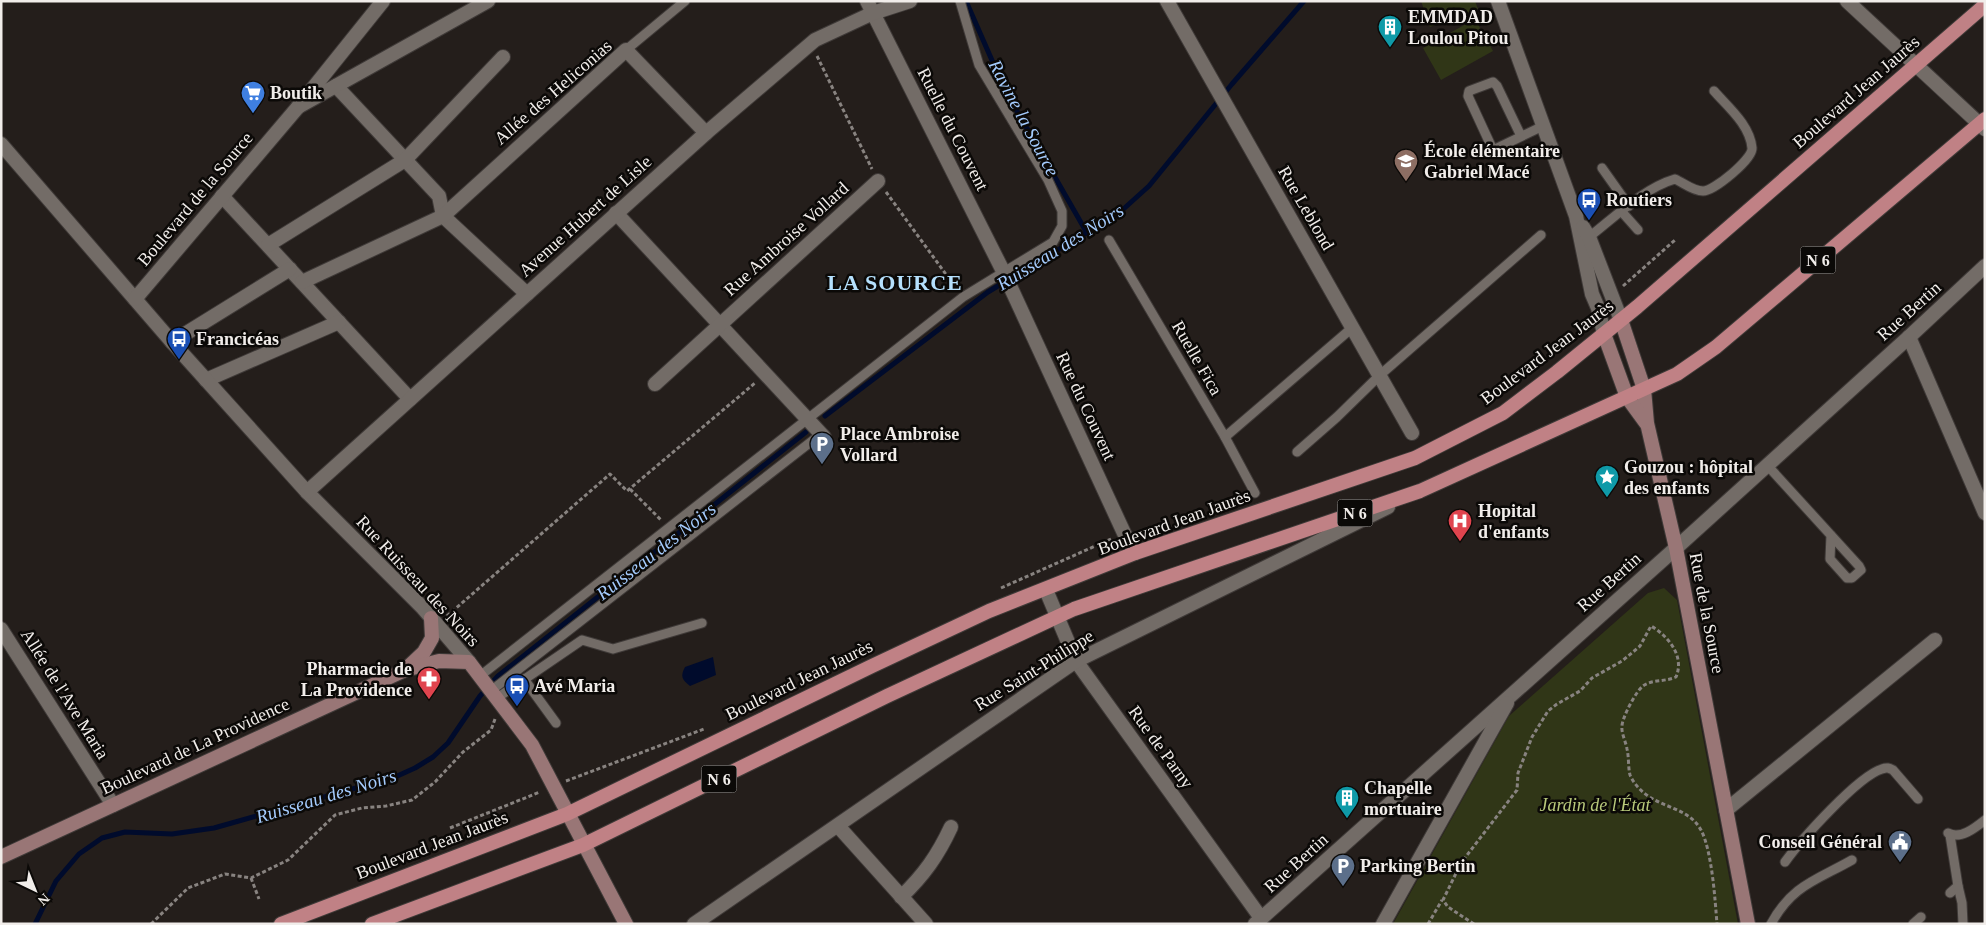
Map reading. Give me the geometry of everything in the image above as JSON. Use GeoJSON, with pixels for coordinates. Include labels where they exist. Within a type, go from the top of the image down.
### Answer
{"type":"FeatureCollection","features":[{"type":"Feature","properties":{"kind":"main road","name":"Boulevard Jean Jaurès"},"geometry":{"type":"LineString","coordinates":[[281,924],[567,814],[989,611],[1136,553],[1422,454],[1503,413],[1621,320],[1985,5]]}},
{"type":"Feature","properties":{"kind":"main road","name":"N 6"},"geometry":{"type":"LineString","coordinates":[[372,924],[583,845],[1057,616],[1420,491],[1677,374],[1716,347],[1983,124]]}},
{"type":"Feature","properties":{"kind":"main road","name":"Rue de la Source"},"geometry":{"type":"LineString","coordinates":[[1621,320],[1644,389],[1647,423],[1676,548],[1748,924]]}},
{"type":"Feature","properties":{"kind":"main road","name":"Rue de la Source"},"geometry":{"type":"LineString","coordinates":[[1604,334],[1626,397],[1647,423]]}},
{"type":"Feature","properties":{"kind":"main road","name":"Boulevard de La Providence"},"geometry":{"type":"LineString","coordinates":[[404,670],[424,652],[432,638],[434,621]]}},
{"type":"Feature","properties":{"kind":"main road","name":"Boulevard de La Providence"},"geometry":{"type":"LineString","coordinates":[[1,857],[404,670],[439,661],[469,662]]}},
{"type":"Feature","properties":{"kind":"main road","name":"Rue Ruisseau des Noirs"},"geometry":{"type":"LineString","coordinates":[[469,662],[532,745],[626,924]]}},
{"type":"Feature","properties":{"kind":"street"},"geometry":{"type":"LineString","coordinates":[[298,107],[383,1]]}},
{"type":"Feature","properties":{"kind":"street","name":"Boulevard de la Source"},"geometry":{"type":"LineString","coordinates":[[135,299],[298,107],[488,1]]}},
{"type":"Feature","properties":{"kind":"street","name":"Avenue Hubert de Lisle"},"geometry":{"type":"LineString","coordinates":[[307,492],[616,213],[815,40],[870,7],[910,1]]}},
{"type":"Feature","properties":{"kind":"street","name":"Rue Leblond"},"geometry":{"type":"LineString","coordinates":[[1167,1],[1412,433]]}},
{"type":"Feature","properties":{"kind":"street","name":"Rue de la Source"},"geometry":{"type":"LineString","coordinates":[[1498,1],[1576,216],[1592,294],[1598,308],[1604,334]]}},
{"type":"Feature","properties":{"kind":"street"},"geometry":{"type":"LineString","coordinates":[[1847,1],[1983,124]]}},
{"type":"Feature","properties":{"kind":"street","name":"Ruelle du Couvent"},"geometry":{"type":"LineString","coordinates":[[870,7],[1007,279]]}},
{"type":"Feature","properties":{"kind":"street","name":"Allée des Heliconias"},"geometry":{"type":"LineString","coordinates":[[302,282],[443,216],[626,50],[706,133]]}},
{"type":"Feature","properties":{"kind":"street"},"geometry":{"type":"LineString","coordinates":[[268,245],[405,160],[503,57]]}},
{"type":"Feature","properties":{"kind":"street"},"geometry":{"type":"LineString","coordinates":[[336,86],[439,196],[443,216],[527,294]]}},
{"type":"Feature","properties":{"kind":"street","name":"Rue Ruisseau des Noirs"},"geometry":{"type":"LineString","coordinates":[[1,144],[172,342],[307,492],[422,607],[469,662]]}},
{"type":"Feature","properties":{"kind":"street","name":"Rue Ambroise Vollard"},"geometry":{"type":"LineString","coordinates":[[655,384],[878,181]]}},
{"type":"Feature","properties":{"kind":"street"},"geometry":{"type":"LineString","coordinates":[[222,196],[410,399]]}},
{"type":"Feature","properties":{"kind":"street","name":"Rue Ambroise Vollard"},"geometry":{"type":"LineString","coordinates":[[616,213],[822,435]]}},
{"type":"Feature","properties":{"kind":"street","name":"Rue de la Source"},"geometry":{"type":"LineString","coordinates":[[1576,216],[1589,237],[1621,320]]}},
{"type":"Feature","properties":{"kind":"street","name":"Rue Bertin"},"geometry":{"type":"LineString","coordinates":[[1258,921],[1676,548],[1985,266]]}},
{"type":"Feature","properties":{"kind":"street"},"geometry":{"type":"LineString","coordinates":[[172,342],[290,269]]}},
{"type":"Feature","properties":{"kind":"street","name":"Rue du Couvent"},"geometry":{"type":"LineString","coordinates":[[1007,279],[1124,533],[1136,553]]}},
{"type":"Feature","properties":{"kind":"street"},"geometry":{"type":"LineString","coordinates":[[206,380],[338,322]]}},
{"type":"Feature","properties":{"kind":"street"},"geometry":{"type":"LineString","coordinates":[[1909,337],[1985,513]]}},
{"type":"Feature","properties":{"kind":"street","name":"Rue Saint-Philippe"},"geometry":{"type":"LineString","coordinates":[[694,924],[1076,661],[1420,491]]}},
{"type":"Feature","properties":{"kind":"street","name":"Rue de Parny"},"geometry":{"type":"LineString","coordinates":[[1046,590],[1076,661],[1258,921]]}},
{"type":"Feature","properties":{"kind":"street","name":"Allée de l'Ave Maria"},"geometry":{"type":"LineString","coordinates":[[1,629],[113,805]]}},
{"type":"Feature","properties":{"kind":"street"},"geometry":{"type":"LineString","coordinates":[[1726,810],[1935,640]]}},
{"type":"Feature","properties":{"kind":"street"},"geometry":{"type":"LineString","coordinates":[[1383,924],[1512,694]]}},
{"type":"Feature","properties":{"kind":"street"},"geometry":{"type":"LineString","coordinates":[[838,826],[926,924]]}},
{"type":"Feature","properties":{"kind":"street"},"geometry":{"type":"LineString","coordinates":[[901,897],[939,854],[951,827]]}},
{"type":"Feature","properties":{"kind":"lane"},"geometry":{"type":"LineString","coordinates":[[626,50],[685,1]]}},
{"type":"Feature","properties":{"kind":"lane"},"geometry":{"type":"LineString","coordinates":[[480,676],[963,298],[1007,279],[1053,242],[1062,226],[1062,211],[1048,180],[979,65],[960,1]]}},
{"type":"Feature","properties":{"kind":"lane"},"geometry":{"type":"LineString","coordinates":[[1521,136],[1497,86],[1493,82],[1469,91],[1468,96],[1493,150],[1543,126]]}},
{"type":"Feature","properties":{"kind":"lane"},"geometry":{"type":"LineString","coordinates":[[1589,237],[1648,192],[1666,182],[1675,179],[1696,190],[1706,191],[1714,188],[1752,154],[1751,139],[1745,128],[1714,91]]}},
{"type":"Feature","properties":{"kind":"lane"},"geometry":{"type":"LineString","coordinates":[[1602,168],[1638,230]]}},
{"type":"Feature","properties":{"kind":"lane"},"geometry":{"type":"LineString","coordinates":[[1297,452],[1337,417],[1380,375],[1541,235]]}},
{"type":"Feature","properties":{"kind":"lane","name":"Ruelle Fica"},"geometry":{"type":"LineString","coordinates":[[1109,240],[1225,437],[1255,493]]}},
{"type":"Feature","properties":{"kind":"lane"},"geometry":{"type":"LineString","coordinates":[[1225,437],[1352,328]]}},
{"type":"Feature","properties":{"kind":"lane"},"geometry":{"type":"LineString","coordinates":[[496,696],[822,435]]}},
{"type":"Feature","properties":{"kind":"lane"},"geometry":{"type":"LineString","coordinates":[[1766,465],[1831,535],[1860,568],[1861,570],[1850,579],[1830,559],[1831,535]]}},
{"type":"Feature","properties":{"kind":"lane"},"geometry":{"type":"LineString","coordinates":[[496,696],[582,640],[613,649],[702,623]]}},
{"type":"Feature","properties":{"kind":"lane"},"geometry":{"type":"LineString","coordinates":[[524,679],[556,723]]}},
{"type":"Feature","properties":{"kind":"lane"},"geometry":{"type":"LineString","coordinates":[[1785,862],[1836,806],[1859,784],[1881,769],[1888,768],[1894,770],[1918,799]]}},
{"type":"Feature","properties":{"kind":"lane"},"geometry":{"type":"LineString","coordinates":[[1963,924],[1962,903],[1949,834],[1956,836],[1966,833],[1985,820]]}},
{"type":"Feature","properties":{"kind":"lane"},"geometry":{"type":"LineString","coordinates":[[1771,924],[1784,904],[1805,884],[1852,860]]}},
{"type":"Feature","properties":{"kind":"lane"},"geometry":{"type":"LineString","coordinates":[[1950,893],[1958,886]]}},
{"type":"Feature","properties":{"kind":"lane"},"geometry":{"type":"LineString","coordinates":[[1913,924],[1921,917]]}},
{"type":"Feature","properties":{"kind":"path"},"geometry":{"type":"LineString","coordinates":[[1612,296],[1675,240]]}},
{"type":"Feature","properties":{"kind":"path"},"geometry":{"type":"LineString","coordinates":[[434,621],[610,474],[627,491],[766,374]]}},
{"type":"Feature","properties":{"kind":"path"},"geometry":{"type":"LineString","coordinates":[[630,489],[669,527]]}},
{"type":"Feature","properties":{"kind":"path"},"geometry":{"type":"LineString","coordinates":[[994,591],[1124,533]]}},
{"type":"Feature","properties":{"kind":"path"},"geometry":{"type":"LineString","coordinates":[[1428,924],[1443,900],[1461,863],[1517,790],[1518,773],[1532,737],[1548,711],[1580,691],[1592,678],[1622,661],[1633,652],[1640,646],[1651,626],[1678,653],[1678,672],[1676,677],[1656,680],[1643,686],[1626,715],[1621,727],[1627,750],[1630,774],[1636,785],[1644,793],[1655,801],[1686,813],[1701,830],[1713,879],[1718,924]]}},
{"type":"Feature","properties":{"kind":"path"},"geometry":{"type":"LineString","coordinates":[[151,924],[188,888],[225,874],[251,878],[288,860],[335,815],[362,808],[386,806],[412,800],[435,782],[463,752],[491,730],[496,696]]}},
{"type":"Feature","properties":{"kind":"path"},"geometry":{"type":"LineString","coordinates":[[450,828],[553,786],[704,729]]}},
{"type":"Feature","properties":{"kind":"path"},"geometry":{"type":"LineString","coordinates":[[251,878],[258,899]]}},
{"type":"Feature","properties":{"kind":"path"},"geometry":{"type":"LineString","coordinates":[[1443,900],[1448,906],[1474,924]]}},
{"type":"Feature","properties":{"kind":"green space"},"geometry":{"type":"Polygon","coordinates":[[[1421,1],[1475,1],[1478,9],[1430,27],[1421,1]]]}},
{"type":"Feature","properties":{"kind":"green space"},"geometry":{"type":"Polygon","coordinates":[[[1475,19],[1493,51],[1441,80],[1423,48],[1475,19]]]}},
{"type":"Feature","properties":{"kind":"green space","name":"Jardin de l'État"},"geometry":{"type":"Polygon","coordinates":[[[1664,588],[1677,600],[1738,924],[1393,924],[1509,716],[1648,593],[1664,588]]]}},
{"type":"Feature","properties":{"kind":"water"},"geometry":{"type":"Polygon","coordinates":[[[713,657],[716,675],[690,686],[685,682],[682,675],[685,667],[713,657]]]}},
{"type":"Feature","properties":{"kind":"waterway","name":"Ravine la Source"},"geometry":{"type":"LineString","coordinates":[[966,1],[1005,90],[1087,233]]}},
{"type":"Feature","properties":{"kind":"waterway","name":"Ruisseau des Noirs"},"geometry":{"type":"LineString","coordinates":[[825,416],[988,292],[1119,213],[1149,186],[1232,84],[1304,1]]}},
{"type":"Feature","properties":{"kind":"waterway","name":"Ruisseau des Noirs"},"geometry":{"type":"LineString","coordinates":[[35,924],[56,881],[79,854],[102,838],[125,832],[172,834],[214,828],[395,777],[433,757],[448,743],[480,696],[498,676],[806,432]]}},
{"type":"Feature","properties":{"kind":"place","name":"EMMDAD Loulou Pitou"},"geometry":{"type":"Point","coordinates":[1390,48]}},
{"type":"Feature","properties":{"kind":"place","name":"Boutik"},"geometry":{"type":"Point","coordinates":[253,114]}},
{"type":"Feature","properties":{"kind":"place","name":"École élémentaire Gabriel Macé"},"geometry":{"type":"Point","coordinates":[1406,182]}},
{"type":"Feature","properties":{"kind":"place","name":"Routiers"},"geometry":{"type":"Point","coordinates":[1589,221]}},
{"type":"Feature","properties":{"kind":"place","name":"Francicéas"},"geometry":{"type":"Point","coordinates":[179,360]}},
{"type":"Feature","properties":{"kind":"place","name":"Place Ambroise Vollard"},"geometry":{"type":"Point","coordinates":[822,465]}},
{"type":"Feature","properties":{"kind":"place","name":"Gouzou : hôpital des enfants"},"geometry":{"type":"Point","coordinates":[1607,498]}},
{"type":"Feature","properties":{"kind":"place","name":"Hopital d'enfants"},"geometry":{"type":"Point","coordinates":[1460,542]}},
{"type":"Feature","properties":{"kind":"place","name":"Pharmacie de La Providence"},"geometry":{"type":"Point","coordinates":[429,700]}},
{"type":"Feature","properties":{"kind":"place","name":"Avé Maria"},"geometry":{"type":"Point","coordinates":[517,707]}},
{"type":"Feature","properties":{"kind":"place","name":"Chapelle mortuaire"},"geometry":{"type":"Point","coordinates":[1347,819]}},
{"type":"Feature","properties":{"kind":"place","name":"Conseil Général"},"geometry":{"type":"Point","coordinates":[1900,863]}},
{"type":"Feature","properties":{"kind":"place","name":"Parking Bertin"},"geometry":{"type":"Point","coordinates":[1343,887]}},
{"type":"Feature","properties":{"kind":"district","name":"LA SOURCE"},"geometry":{"type":"Point","coordinates":[895,282]}}]}
